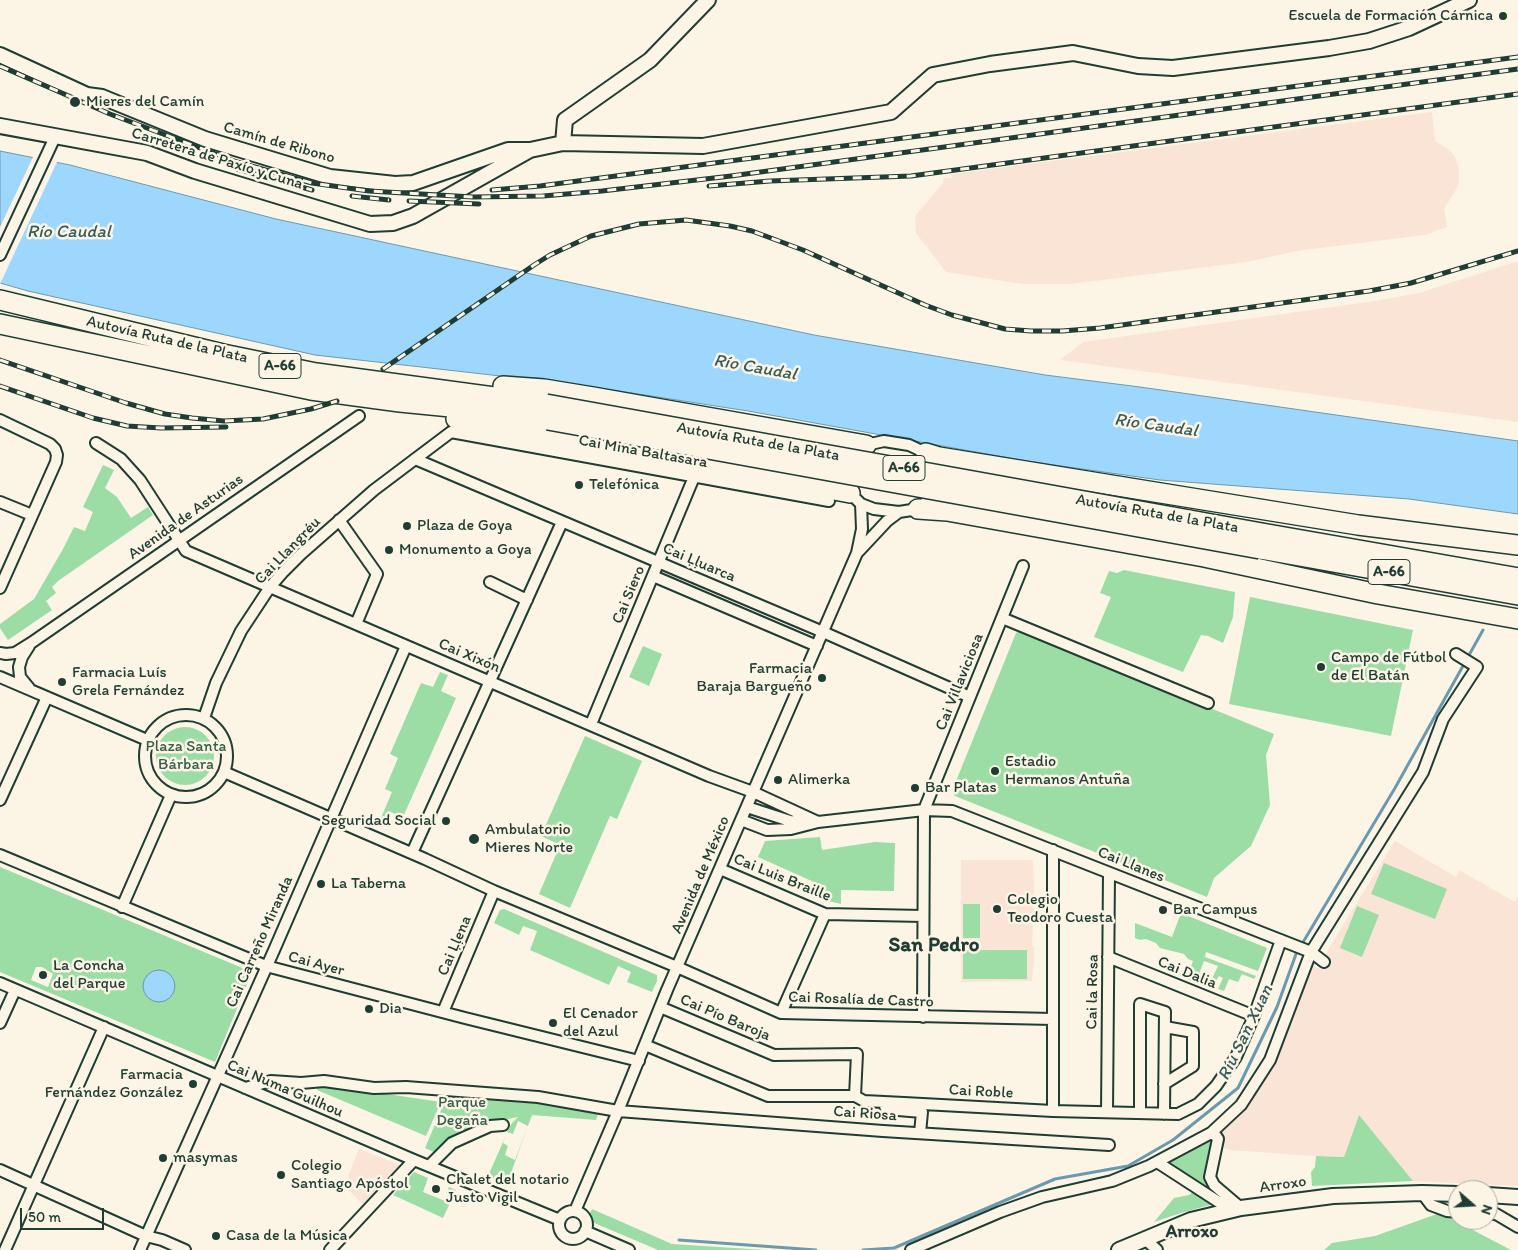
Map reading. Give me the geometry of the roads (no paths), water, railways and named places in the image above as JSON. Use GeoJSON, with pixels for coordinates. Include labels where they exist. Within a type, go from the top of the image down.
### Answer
{"type":"FeatureCollection","features":[{"type":"Feature","properties":{"kind":"highway","name":"Autovía Ruta de la Plata"},"geometry":{"type":"LineString","coordinates":[[0,300],[223,354],[316,373],[547,412],[1261,541],[1518,578]]}},
{"type":"Feature","properties":{"kind":"highway","name":"Autovía Ruta de la Plata"},"geometry":{"type":"LineString","coordinates":[[0,324],[311,390],[471,409],[547,412]]}},
{"type":"Feature","properties":{"kind":"highway"},"geometry":{"type":"LineString","coordinates":[[316,373],[393,376],[544,389],[866,445]]}},
{"type":"Feature","properties":{"kind":"highway"},"geometry":{"type":"LineString","coordinates":[[400,402],[440,416],[855,498]]}},
{"type":"Feature","properties":{"kind":"highway","name":"A-66"},"geometry":{"type":"LineString","coordinates":[[926,453],[939,457],[1358,525],[1518,546]]}},
{"type":"Feature","properties":{"kind":"highway"},"geometry":{"type":"LineString","coordinates":[[918,509],[947,510],[1176,552],[1378,594],[1518,620]]}},
{"type":"Feature","properties":{"kind":"highway"},"geometry":{"type":"LineString","coordinates":[[1358,525],[1445,542],[1518,552]]}},
{"type":"Feature","properties":{"kind":"highway"},"geometry":{"type":"LineString","coordinates":[[1261,541],[1322,537],[1518,567]]}},
{"type":"Feature","properties":{"kind":"highway","name":"Autovía Ruta de la Plata"},"geometry":{"type":"LineString","coordinates":[[1261,541],[1378,570],[1518,595]]}},
{"type":"Feature","properties":{"kind":"highway"},"geometry":{"type":"LineString","coordinates":[[1462,586],[1518,604]]}},
{"type":"Feature","properties":{"kind":"highway","name":"A-66"},"geometry":{"type":"LineString","coordinates":[[1378,594],[1518,626]]}},
{"type":"Feature","properties":{"kind":"street"},"geometry":{"type":"LineString","coordinates":[[563,143],[565,120],[650,60],[708,0]]}},
{"type":"Feature","properties":{"kind":"street"},"geometry":{"type":"LineString","coordinates":[[530,150],[563,143],[703,146],[891,112],[933,75],[990,64],[1073,54],[1138,66],[1173,68],[1329,48],[1369,41],[1409,28],[1469,0]]}},
{"type":"Feature","properties":{"kind":"street","name":"Camín de Ribono"},"geometry":{"type":"LineString","coordinates":[[0,55],[87,95],[102,97],[204,139],[330,177],[395,184],[413,183],[508,150],[530,150]]}},
{"type":"Feature","properties":{"kind":"street","name":"Carretera de Paxío y Cuna"},"geometry":{"type":"LineString","coordinates":[[0,126],[148,153],[195,171],[370,224],[392,223],[413,216],[530,150]]}},
{"type":"Feature","properties":{"kind":"street"},"geometry":{"type":"LineString","coordinates":[[0,255],[55,137]]}},
{"type":"Feature","properties":{"kind":"street","name":"Avenida de Asturias"},"geometry":{"type":"LineString","coordinates":[[0,653],[15,653],[31,643],[359,416]]}},
{"type":"Feature","properties":{"kind":"street"},"geometry":{"type":"LineString","coordinates":[[0,420],[43,440],[54,449],[57,455],[56,462],[0,588]]}},
{"type":"Feature","properties":{"kind":"street","name":"Cai Llangréu"},"geometry":{"type":"LineString","coordinates":[[204,718],[216,683],[241,632],[270,587],[301,554],[374,490],[451,432]]}},
{"type":"Feature","properties":{"kind":"street","name":"Cai Mina Baltasara"},"geometry":{"type":"LineString","coordinates":[[451,432],[829,501]]}},
{"type":"Feature","properties":{"kind":"street"},"geometry":{"type":"LineString","coordinates":[[884,441],[909,445],[926,453],[937,468],[937,483],[932,497],[918,509],[899,512],[874,509],[855,498],[844,478],[851,455],[866,445],[884,441]]}},
{"type":"Feature","properties":{"kind":"street","name":"Cai Xixón"},"geometry":{"type":"LineString","coordinates":[[96,443],[121,459],[140,480],[186,551],[709,776],[753,792],[818,822]]}},
{"type":"Feature","properties":{"kind":"street","name":"Cai Ḷḷuarca"},"geometry":{"type":"LineString","coordinates":[[415,459],[823,632],[970,697]]}},
{"type":"Feature","properties":{"kind":"street","name":"Cai Siero"},"geometry":{"type":"LineString","coordinates":[[591,724],[694,477]]}},
{"type":"Feature","properties":{"kind":"street","name":"Avenida de México"},"geometry":{"type":"LineString","coordinates":[[575,1211],[660,1008],[857,553],[862,529],[855,498]]}},
{"type":"Feature","properties":{"kind":"street"},"geometry":{"type":"LineString","coordinates":[[0,502],[32,515]]}},
{"type":"Feature","properties":{"kind":"street","name":"Avenida de México"},"geometry":{"type":"LineString","coordinates":[[857,553],[887,520],[899,512]]}},
{"type":"Feature","properties":{"kind":"street"},"geometry":{"type":"LineString","coordinates":[[339,520],[377,574],[356,624]]}},
{"type":"Feature","properties":{"kind":"street"},"geometry":{"type":"LineString","coordinates":[[412,853],[562,522]]}},
{"type":"Feature","properties":{"kind":"street","name":"Cai Villaviciosa"},"geometry":{"type":"LineString","coordinates":[[924,810],[1023,566]]}},
{"type":"Feature","properties":{"kind":"street"},"geometry":{"type":"LineString","coordinates":[[653,576],[817,646]]}},
{"type":"Feature","properties":{"kind":"street"},"geometry":{"type":"LineString","coordinates":[[490,582],[527,600]]}},
{"type":"Feature","properties":{"kind":"street"},"geometry":{"type":"LineString","coordinates":[[1002,618],[1208,703]]}},
{"type":"Feature","properties":{"kind":"street","name":"Avenida de Asturias"},"geometry":{"type":"LineString","coordinates":[[31,643],[22,657],[19,667],[20,678],[35,692]]}},
{"type":"Feature","properties":{"kind":"street","name":"Cai Carreño Miranda"},"geometry":{"type":"LineString","coordinates":[[140,1250],[406,646]]}},
{"type":"Feature","properties":{"kind":"street"},"geometry":{"type":"LineString","coordinates":[[911,1250],[1042,1197],[1112,1181],[1158,1162],[1211,1132],[1242,1105],[1270,1060],[1311,952],[1423,772],[1444,719],[1477,667],[1456,654]]}},
{"type":"Feature","properties":{"kind":"street"},"geometry":{"type":"LineString","coordinates":[[0,677],[147,740]]}},
{"type":"Feature","properties":{"kind":"street"},"geometry":{"type":"LineString","coordinates":[[0,800],[47,697]]}},
{"type":"Feature","properties":{"kind":"street"},"geometry":{"type":"LineString","coordinates":[[177,714],[191,714],[204,718],[214,724],[222,734],[227,746],[228,759],[224,772],[218,782],[208,791],[197,796],[171,795],[160,788],[151,778],[146,766],[144,753],[147,740],[154,728],[177,714]]}},
{"type":"Feature","properties":{"kind":"street","name":"Cai Rosalía de Castro"},"geometry":{"type":"LineString","coordinates":[[224,772],[412,853],[494,891],[678,967],[781,1013],[1053,1019]]}},
{"type":"Feature","properties":{"kind":"street"},"geometry":{"type":"LineString","coordinates":[[122,907],[171,795]]}},
{"type":"Feature","properties":{"kind":"street"},"geometry":{"type":"LineString","coordinates":[[747,807],[790,821],[818,822]]}},
{"type":"Feature","properties":{"kind":"street"},"geometry":{"type":"LineString","coordinates":[[923,1017],[924,810]]}},
{"type":"Feature","properties":{"kind":"street","name":"Cai Llanes"},"geometry":{"type":"LineString","coordinates":[[818,822],[924,810],[952,810],[1311,952],[1324,962]]}},
{"type":"Feature","properties":{"kind":"street"},"geometry":{"type":"LineString","coordinates":[[741,820],[767,830],[791,829],[818,822]]}},
{"type":"Feature","properties":{"kind":"street"},"geometry":{"type":"LineString","coordinates":[[1053,850],[1053,1111]]}},
{"type":"Feature","properties":{"kind":"street","name":"Cai Ayer"},"geometry":{"type":"LineString","coordinates":[[0,855],[266,966],[639,1061]]}},
{"type":"Feature","properties":{"kind":"street","name":"Cai Luis Braille"},"geometry":{"type":"LineString","coordinates":[[720,869],[825,914],[923,916]]}},
{"type":"Feature","properties":{"kind":"street","name":"Cai la Rosa"},"geometry":{"type":"LineString","coordinates":[[1107,1112],[1109,872]]}},
{"type":"Feature","properties":{"kind":"street","name":"Cai Ḷḷena"},"geometry":{"type":"LineString","coordinates":[[443,1012],[494,891]]}},
{"type":"Feature","properties":{"kind":"street"},"geometry":{"type":"LineString","coordinates":[[781,1013],[825,914]]}},
{"type":"Feature","properties":{"kind":"street","name":"Cai Roble"},"geometry":{"type":"LineString","coordinates":[[645,1045],[768,1096],[855,1096],[864,1101],[1053,1111],[1178,1114],[1198,1104],[1216,1086],[1236,1056],[1254,1016],[1281,940]]}},
{"type":"Feature","properties":{"kind":"street","name":"Cai Dalia"},"geometry":{"type":"LineString","coordinates":[[1108,957],[1254,1016]]}},
{"type":"Feature","properties":{"kind":"street","name":"Cai Numa Guilhou"},"geometry":{"type":"LineString","coordinates":[[0,983],[414,1160],[560,1220]]}},
{"type":"Feature","properties":{"kind":"street"},"geometry":{"type":"LineString","coordinates":[[0,1023],[15,990]]}},
{"type":"Feature","properties":{"kind":"street"},"geometry":{"type":"LineString","coordinates":[[1138,1113],[1140,1004],[1165,1012],[1164,1114]]}},
{"type":"Feature","properties":{"kind":"street","name":"Cai Pío Baroja"},"geometry":{"type":"LineString","coordinates":[[660,1008],[774,1055],[857,1054],[855,1096]]}},
{"type":"Feature","properties":{"kind":"street"},"geometry":{"type":"LineString","coordinates":[[1164,1084],[1192,1066],[1193,1040],[1193,1032],[1165,1027]]}},
{"type":"Feature","properties":{"kind":"street"},"geometry":{"type":"LineString","coordinates":[[5,1250],[104,1028]]}},
{"type":"Feature","properties":{"kind":"street","name":"Cai Riosa"},"geometry":{"type":"LineString","coordinates":[[245,1088],[272,1081],[301,1083],[324,1081],[374,1088],[406,1087],[538,1096],[618,1111],[1109,1146]]}},
{"type":"Feature","properties":{"kind":"street"},"geometry":{"type":"LineString","coordinates":[[904,1103],[903,1108],[886,1106],[886,1109],[922,1112],[920,1133]]}},
{"type":"Feature","properties":{"kind":"street"},"geometry":{"type":"LineString","coordinates":[[429,1166],[452,1142],[490,1126],[503,1125]]}},
{"type":"Feature","properties":{"kind":"street"},"geometry":{"type":"LineString","coordinates":[[1211,1132],[1218,1139],[1210,1177],[1214,1185],[1236,1209]]}},
{"type":"Feature","properties":{"kind":"street"},"geometry":{"type":"LineString","coordinates":[[330,1250],[414,1160]]}},
{"type":"Feature","properties":{"kind":"street"},"geometry":{"type":"LineString","coordinates":[[1158,1162],[1236,1209]]}},
{"type":"Feature","properties":{"kind":"street"},"geometry":{"type":"LineString","coordinates":[[0,1170],[146,1236],[162,1240],[184,1250]]}},
{"type":"Feature","properties":{"kind":"street"},"geometry":{"type":"LineString","coordinates":[[1422,1193],[1431,1205],[1448,1211]]}},
{"type":"Feature","properties":{"kind":"street","name":"Arroxo"},"geometry":{"type":"LineString","coordinates":[[1119,1250],[1191,1220],[1236,1209],[1334,1196],[1448,1194]]}},
{"type":"Feature","properties":{"kind":"street"},"geometry":{"type":"LineString","coordinates":[[1498,1195],[1518,1197]]}},
{"type":"Feature","properties":{"kind":"street"},"geometry":{"type":"LineString","coordinates":[[575,1211],[585,1218],[587,1227],[577,1239],[567,1238],[560,1232],[560,1220],[566,1213],[575,1211]]}},
{"type":"Feature","properties":{"kind":"street"},"geometry":{"type":"LineString","coordinates":[[1498,1215],[1518,1227]]}},
{"type":"Feature","properties":{"kind":"street"},"geometry":{"type":"LineString","coordinates":[[585,1231],[629,1250]]}},
{"type":"Feature","properties":{"kind":"street"},"geometry":{"type":"LineString","coordinates":[[1146,1239],[1157,1250]]}},
{"type":"Feature","properties":{"kind":"water","name":"Río Caudal"},"geometry":{"type":"Polygon","coordinates":[[[0,151],[70,165],[276,219],[814,335],[1045,375],[1518,441],[1518,514],[1409,499],[1160,480],[1026,461],[748,411],[580,385],[315,355],[28,291],[0,283],[0,151]]]}},
{"type":"Feature","properties":{"kind":"water"},"geometry":{"type":"Polygon","coordinates":[[[159,970],[170,975],[175,986],[170,997],[159,1002],[148,997],[143,986],[148,975],[159,970]]]}},
{"type":"Feature","properties":{"kind":"waterway","name":"Ríu San Xuan"},"geometry":{"type":"LineString","coordinates":[[863,1250],[894,1248],[1055,1179],[1128,1166],[1173,1140],[1238,1088],[1277,1007],[1296,954],[1395,788],[1483,630]]}},
{"type":"Feature","properties":{"kind":"waterway","name":"Ríu San Xuan"},"geometry":{"type":"LineString","coordinates":[[679,1240],[816,1250]]}},
{"type":"Feature","properties":{"kind":"railway"},"geometry":{"type":"LineString","coordinates":[[492,190],[540,186],[1518,57]]}},
{"type":"Feature","properties":{"kind":"railway"},"geometry":{"type":"LineString","coordinates":[[0,66],[110,114],[237,162],[312,183],[369,191],[473,197],[543,196],[731,176],[1518,69]]}},
{"type":"Feature","properties":{"kind":"railway"},"geometry":{"type":"LineString","coordinates":[[709,186],[770,181],[911,176],[1518,94]]}},
{"type":"Feature","properties":{"kind":"railway"},"geometry":{"type":"LineString","coordinates":[[237,169],[312,190]]}},
{"type":"Feature","properties":{"kind":"railway"},"geometry":{"type":"LineString","coordinates":[[352,196],[389,200]]}},
{"type":"Feature","properties":{"kind":"railway"},"geometry":{"type":"LineString","coordinates":[[409,201],[479,204]]}},
{"type":"Feature","properties":{"kind":"railway"},"geometry":{"type":"LineString","coordinates":[[383,369],[550,255],[591,236],[639,224],[686,220],[752,231],[803,250],[925,305],[952,315],[1005,329],[1031,331],[1100,328],[1369,291],[1411,283],[1518,251]]}},
{"type":"Feature","properties":{"kind":"railway"},"geometry":{"type":"LineString","coordinates":[[0,360],[126,403],[165,414],[192,418],[224,421],[263,419],[311,409],[337,401]]}},
{"type":"Feature","properties":{"kind":"railway"},"geometry":{"type":"LineString","coordinates":[[0,386],[93,418],[127,426],[161,428],[226,427]]}},
{"type":"Feature","properties":{"kind":"place","name":"Escuela de Formación Cárnica"},"geometry":{"type":"Point","coordinates":[1503,16]}},
{"type":"Feature","properties":{"kind":"place","name":"Mieres del Camín"},"geometry":{"type":"Point","coordinates":[75,102]}},
{"type":"Feature","properties":{"kind":"place","name":"Telefónica"},"geometry":{"type":"Point","coordinates":[579,485]}},
{"type":"Feature","properties":{"kind":"place","name":"Plaza de Goya"},"geometry":{"type":"Point","coordinates":[407,526]}},
{"type":"Feature","properties":{"kind":"place","name":"Monumento a Goya"},"geometry":{"type":"Point","coordinates":[389,550]}},
{"type":"Feature","properties":{"kind":"place","name":"Campo de Fútbol de El Batán"},"geometry":{"type":"Point","coordinates":[1321,667]}},
{"type":"Feature","properties":{"kind":"place","name":"Farmacia Baraja Bargueño"},"geometry":{"type":"Point","coordinates":[822,678]}},
{"type":"Feature","properties":{"kind":"place","name":"Farmacia Luís Grela Fernández"},"geometry":{"type":"Point","coordinates":[62,682]}},
{"type":"Feature","properties":{"kind":"place","name":"Estadio Hermanos Antuña"},"geometry":{"type":"Point","coordinates":[995,771]}},
{"type":"Feature","properties":{"kind":"place","name":"Alimerka"},"geometry":{"type":"Point","coordinates":[778,780]}},
{"type":"Feature","properties":{"kind":"place","name":"Bar Platas"},"geometry":{"type":"Point","coordinates":[915,788]}},
{"type":"Feature","properties":{"kind":"place","name":"Seguridad Social"},"geometry":{"type":"Point","coordinates":[446,821]}},
{"type":"Feature","properties":{"kind":"place","name":"Ambulatorio Mieres Norte"},"geometry":{"type":"Point","coordinates":[474,839]}},
{"type":"Feature","properties":{"kind":"place","name":"La Taberna"},"geometry":{"type":"Point","coordinates":[321,884]}},
{"type":"Feature","properties":{"kind":"place","name":"Colegio Teodoro Cuesta"},"geometry":{"type":"Point","coordinates":[997,909]}},
{"type":"Feature","properties":{"kind":"place","name":"Bar Campus"},"geometry":{"type":"Point","coordinates":[1163,910]}},
{"type":"Feature","properties":{"kind":"place","name":"La Concha del Parque"},"geometry":{"type":"Point","coordinates":[43,975]}},
{"type":"Feature","properties":{"kind":"place","name":"Dia"},"geometry":{"type":"Point","coordinates":[369,1009]}},
{"type":"Feature","properties":{"kind":"place","name":"El Cenador del Azul"},"geometry":{"type":"Point","coordinates":[553,1023]}},
{"type":"Feature","properties":{"kind":"place","name":"Farmacia Fernández González"},"geometry":{"type":"Point","coordinates":[193,1084]}},
{"type":"Feature","properties":{"kind":"place","name":"masymas"},"geometry":{"type":"Point","coordinates":[163,1158]}},
{"type":"Feature","properties":{"kind":"place","name":"Colegio Santiago Apóstol"},"geometry":{"type":"Point","coordinates":[281,1175]}},
{"type":"Feature","properties":{"kind":"place","name":"Chalet del notario Justo Vigil"},"geometry":{"type":"Point","coordinates":[436,1189]}},
{"type":"Feature","properties":{"kind":"place","name":"Casa de la Música"},"geometry":{"type":"Point","coordinates":[216,1236]}},
{"type":"Feature","properties":{"kind":"district","name":"San Pedro"},"geometry":{"type":"Point","coordinates":[934,946]}},
{"type":"Feature","properties":{"kind":"district","name":"Arroxo"},"geometry":{"type":"Point","coordinates":[1192,1232]}},
{"type":"Feature","properties":{"kind":"park label","name":"Plaza Santa Bárbara"},"geometry":{"type":"Point","coordinates":[186,756]}},
{"type":"Feature","properties":{"kind":"park label","name":"Parque Degaña"},"geometry":{"type":"Point","coordinates":[462,1112]}}]}
